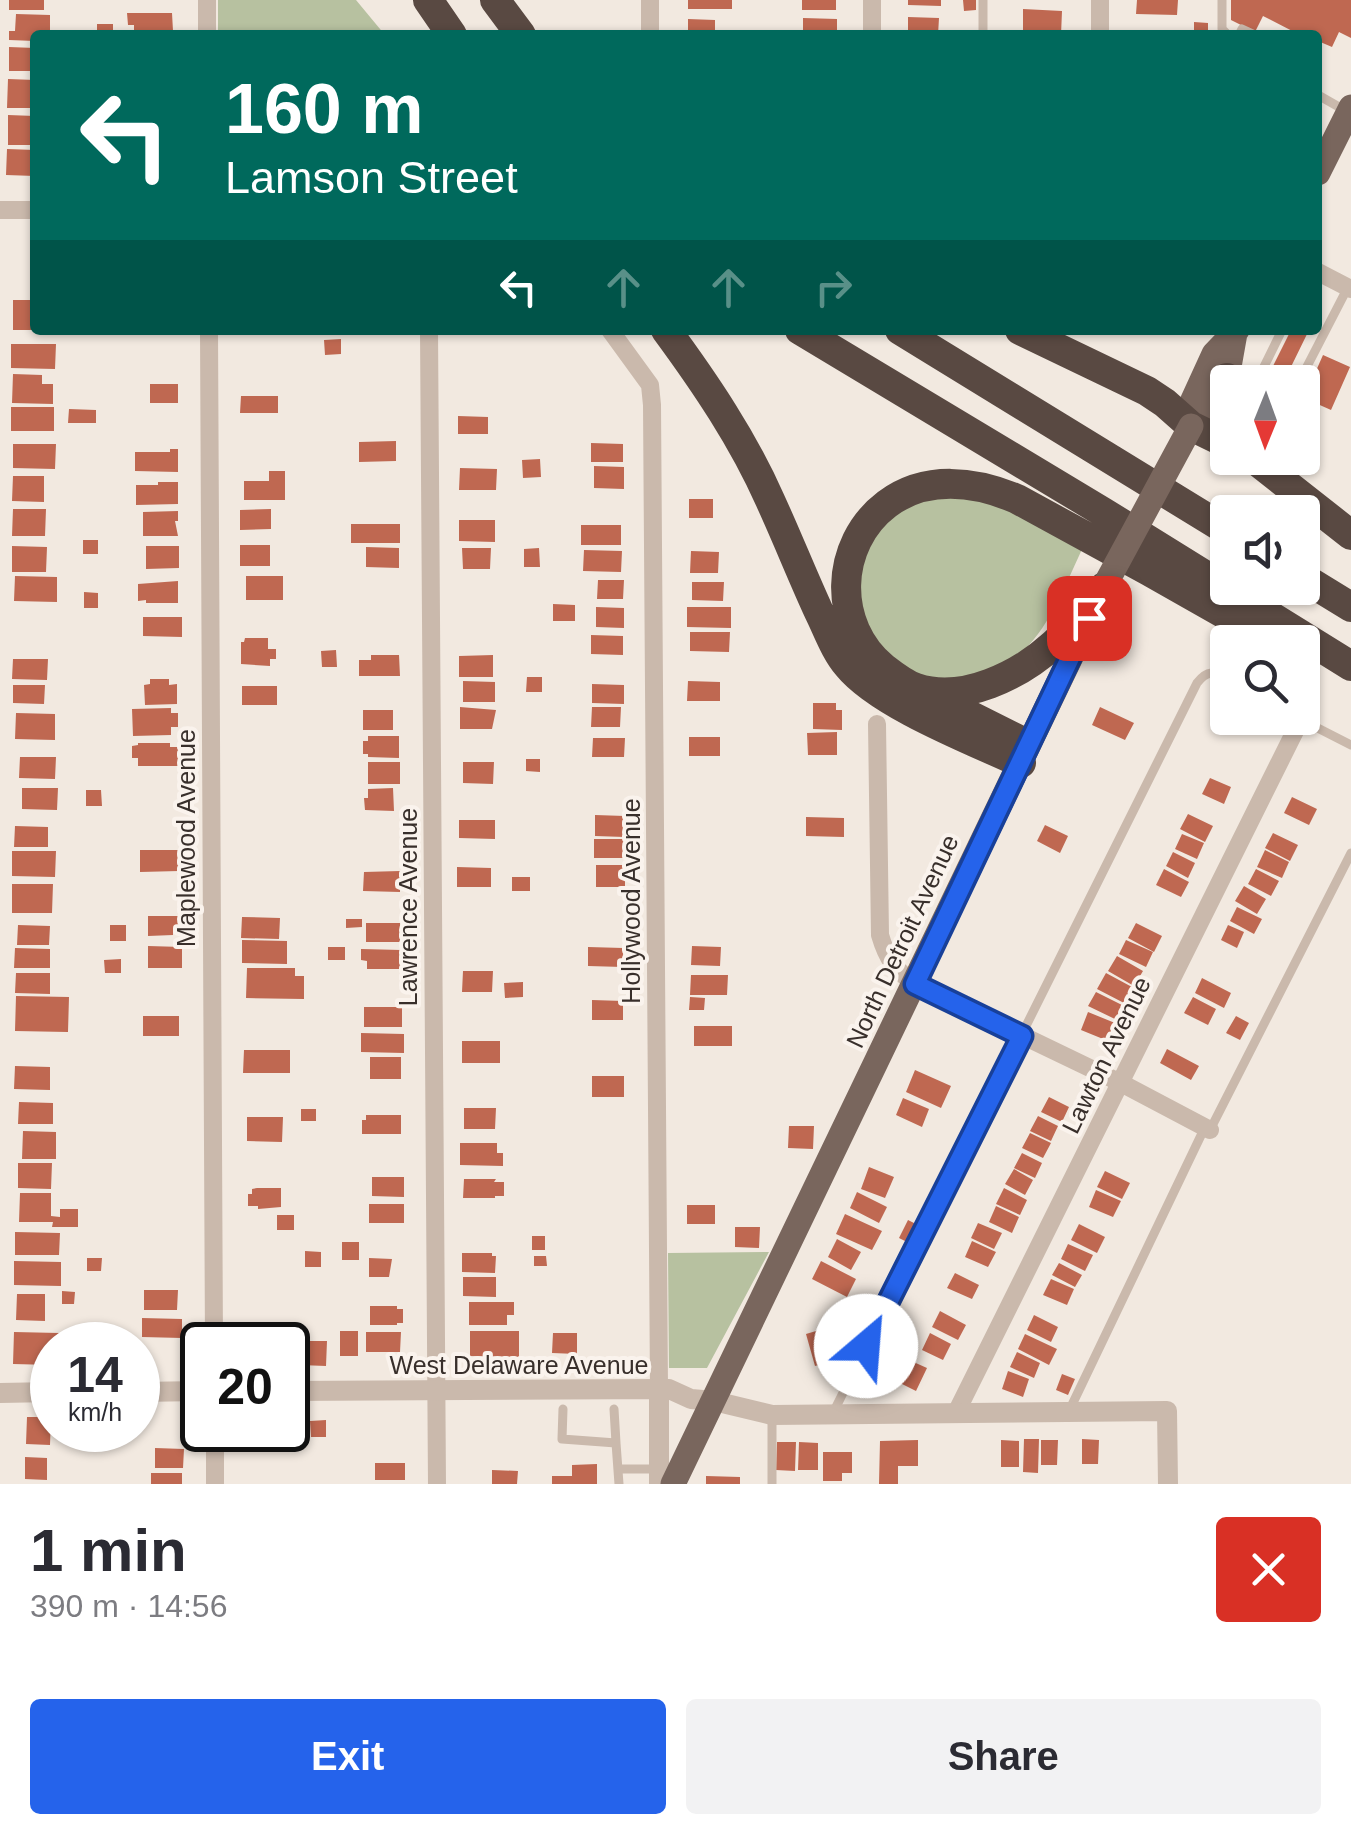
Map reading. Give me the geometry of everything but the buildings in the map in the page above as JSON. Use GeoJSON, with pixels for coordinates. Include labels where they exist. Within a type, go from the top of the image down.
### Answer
{"type":"FeatureCollection","features":[{"type":"Feature","properties":{"kind":"highway"},"geometry":{"type":"LineString","coordinates":[[406,0],[427,30]]}},
{"type":"Feature","properties":{"kind":"highway"},"geometry":{"type":"LineString","coordinates":[[428,0],[449,30]]}},
{"type":"Feature","properties":{"kind":"highway"},"geometry":{"type":"LineString","coordinates":[[669,335],[746,453],[847,666],[871,688],[931,721],[1026,754]]}},
{"type":"Feature","properties":{"kind":"highway"},"geometry":{"type":"LineString","coordinates":[[808,335],[1351,666]]}},
{"type":"Feature","properties":{"kind":"highway"},"geometry":{"type":"LineString","coordinates":[[908,335],[1210,520]]}},
{"type":"Feature","properties":{"kind":"highway"},"geometry":{"type":"LineString","coordinates":[[1030,335],[1147,391],[1191,426],[1210,435]]}},
{"type":"Feature","properties":{"kind":"highway"},"geometry":{"type":"LineString","coordinates":[[1275,475],[1351,535]]}},
{"type":"Feature","properties":{"kind":"highway"},"geometry":{"type":"LineString","coordinates":[[1026,754],[892,674],[870,656],[853,628],[846,602],[845,575],[854,546],[876,512],[898,496],[922,486],[948,483],[996,490],[1244,625]]}},
{"type":"Feature","properties":{"kind":"highway"},"geometry":{"type":"LineString","coordinates":[[915,688],[948,693],[972,691],[1020,668],[1054,645],[1104,586]]}},
{"type":"Feature","properties":{"kind":"highway"},"geometry":{"type":"LineString","coordinates":[[1320,588],[1351,607]]}},
{"type":"Feature","properties":{"kind":"highway"},"geometry":{"type":"LineString","coordinates":[[1320,669],[1351,683]]}},
{"type":"Feature","properties":{"kind":"main road"},"geometry":{"type":"LineString","coordinates":[[1322,167],[1347,122]]}},
{"type":"Feature","properties":{"kind":"main road","name":"North Detroit Avenue"},"geometry":{"type":"LineString","coordinates":[[1191,426],[1187,413],[1214,354],[1233,335]]}},
{"type":"Feature","properties":{"kind":"main road","name":"North Detroit Avenue"},"geometry":{"type":"LineString","coordinates":[[1236,335],[1239,365]]}},
{"type":"Feature","properties":{"kind":"main road","name":"North Detroit Avenue"},"geometry":{"type":"LineString","coordinates":[[664,1479],[714,1401],[1104,586],[1191,426],[1210,416]]}},
{"type":"Feature","properties":{"kind":"street"},"geometry":{"type":"LineString","coordinates":[[207,0],[207,30]]}},
{"type":"Feature","properties":{"kind":"street"},"geometry":{"type":"LineString","coordinates":[[650,0],[650,30]]}},
{"type":"Feature","properties":{"kind":"street"},"geometry":{"type":"LineString","coordinates":[[872,0],[872,30]]}},
{"type":"Feature","properties":{"kind":"street"},"geometry":{"type":"LineString","coordinates":[[1100,0],[1100,30]]}},
{"type":"Feature","properties":{"kind":"street"},"geometry":{"type":"LineString","coordinates":[[0,210],[30,210]]}},
{"type":"Feature","properties":{"kind":"street"},"geometry":{"type":"LineString","coordinates":[[1322,274],[1349,288]]}},
{"type":"Feature","properties":{"kind":"street","name":"Maplewood Avenue"},"geometry":{"type":"LineString","coordinates":[[209,335],[214,1322]]}},
{"type":"Feature","properties":{"kind":"street","name":"Lawrence Avenue"},"geometry":{"type":"LineString","coordinates":[[428,335],[436,1484]]}},
{"type":"Feature","properties":{"kind":"street","name":"Hollywood Avenue"},"geometry":{"type":"LineString","coordinates":[[614,335],[650,385],[652,405],[659,1389],[664,1479]]}},
{"type":"Feature","properties":{"kind":"street"},"geometry":{"type":"LineString","coordinates":[[877,724],[880,936],[886,957],[896,972],[1208,1128]]}},
{"type":"Feature","properties":{"kind":"street","name":"Lawton Avenue"},"geometry":{"type":"LineString","coordinates":[[956,1413],[1292,735]]}},
{"type":"Feature","properties":{"kind":"street","name":"West Delaware Avenue"},"geometry":{"type":"LineString","coordinates":[[310,1390],[436,1390],[563,1403],[615,1403],[669,1389],[691,1399],[772,1415],[1167,1411],[1168,1484]]}},
{"type":"Feature","properties":{"kind":"street"},"geometry":{"type":"LineString","coordinates":[[0,1393],[30,1392]]}},
{"type":"Feature","properties":{"kind":"street"},"geometry":{"type":"LineString","coordinates":[[214,1452],[215,1484]]}},
{"type":"Feature","properties":{"kind":"lane"},"geometry":{"type":"LineString","coordinates":[[983,0],[984,30]]}},
{"type":"Feature","properties":{"kind":"lane"},"geometry":{"type":"LineString","coordinates":[[1222,0],[1224,30]]}},
{"type":"Feature","properties":{"kind":"lane"},"geometry":{"type":"LineString","coordinates":[[1322,99],[1347,122]]}},
{"type":"Feature","properties":{"kind":"lane"},"geometry":{"type":"LineString","coordinates":[[1309,365],[1349,288]]}},
{"type":"Feature","properties":{"kind":"lane"},"geometry":{"type":"LineString","coordinates":[[1322,318],[1331,322]]}},
{"type":"Feature","properties":{"kind":"lane"},"geometry":{"type":"LineString","coordinates":[[1261,365],[1275,353],[1284,335]]}},
{"type":"Feature","properties":{"kind":"lane"},"geometry":{"type":"LineString","coordinates":[[1304,340],[1318,347]]}},
{"type":"Feature","properties":{"kind":"lane"},"geometry":{"type":"LineString","coordinates":[[1293,362],[1300,365]]}},
{"type":"Feature","properties":{"kind":"lane"},"geometry":{"type":"LineString","coordinates":[[832,1415],[1197,682],[1210,672]]}},
{"type":"Feature","properties":{"kind":"lane"},"geometry":{"type":"LineString","coordinates":[[1320,729],[1351,745]]}},
{"type":"Feature","properties":{"kind":"lane"},"geometry":{"type":"LineString","coordinates":[[1068,1412],[1208,1128],[1351,853]]}},
{"type":"Feature","properties":{"kind":"lane"},"geometry":{"type":"LineString","coordinates":[[563,1403],[562,1440],[616,1443]]}},
{"type":"Feature","properties":{"kind":"lane"},"geometry":{"type":"LineString","coordinates":[[615,1403],[619,1484]]}},
{"type":"Feature","properties":{"kind":"lane"},"geometry":{"type":"LineString","coordinates":[[772,1415],[772,1484]]}},
{"type":"Feature","properties":{"kind":"lane"},"geometry":{"type":"LineString","coordinates":[[618,1468],[664,1479]]}},
{"type":"Feature","properties":{"kind":"green space"},"geometry":{"type":"Polygon","coordinates":[[[218,0],[356,0],[381,30],[218,30],[218,0]]]}},
{"type":"Feature","properties":{"kind":"green space"},"geometry":{"type":"Polygon","coordinates":[[[981,493],[1084,545],[1052,612],[1025,650],[986,674],[929,682],[876,650],[853,580],[876,521],[901,503],[981,493]]]}},
{"type":"Feature","properties":{"kind":"green space"},"geometry":{"type":"Polygon","coordinates":[[[769,1252],[707,1368],[669,1368],[668,1253],[769,1252]]]}},
{"type":"Feature","properties":{"kind":"route"},"geometry":{"type":"LineString","coordinates":[[866,1346],[1022,1036],[915,984],[1089,618]]}}]}
